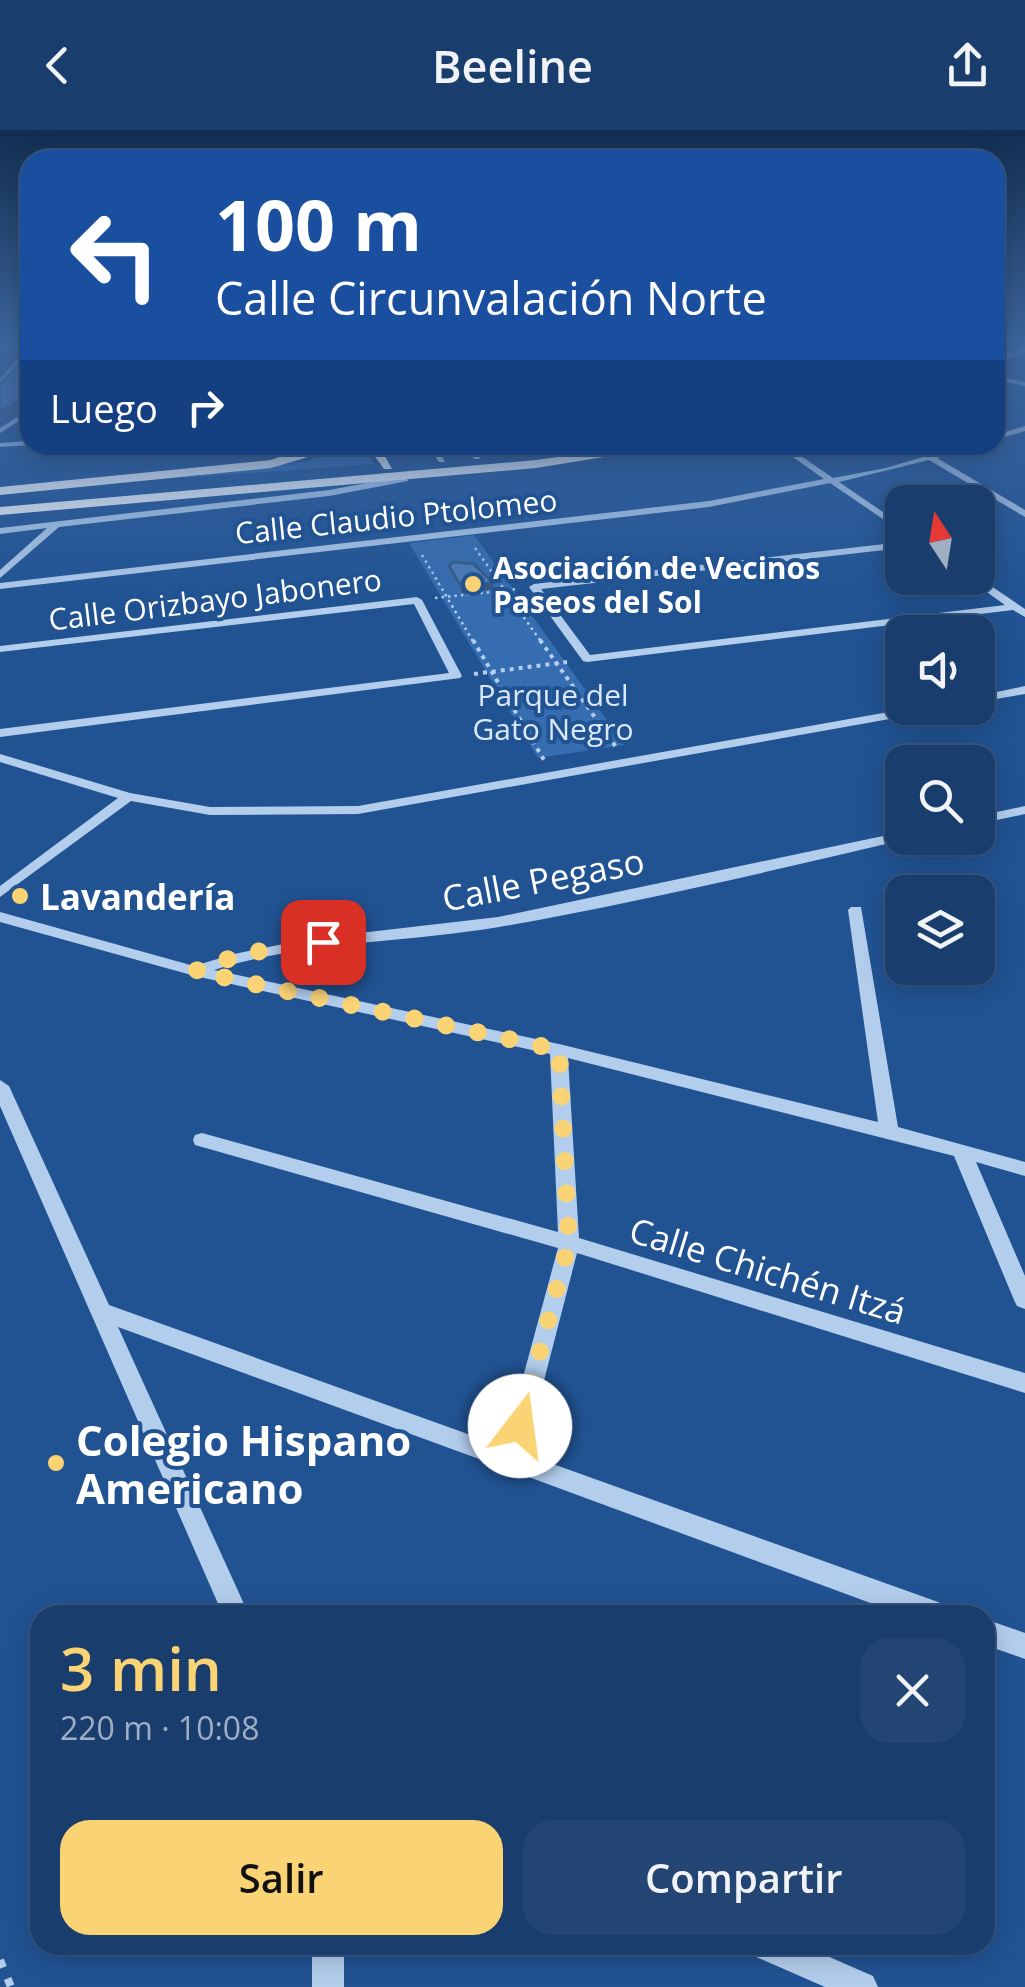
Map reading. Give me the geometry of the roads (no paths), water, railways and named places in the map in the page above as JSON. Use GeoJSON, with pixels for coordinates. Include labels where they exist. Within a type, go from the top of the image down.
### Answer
{"type":"FeatureCollection","features":[{"type":"Feature","properties":{"kind":"main road"},"geometry":{"type":"LineString","coordinates":[[2,503],[138,477],[270,464],[303,455]]}},
{"type":"Feature","properties":{"kind":"main road"},"geometry":{"type":"LineString","coordinates":[[380,455],[388,466]]}},
{"type":"Feature","properties":{"kind":"main road"},"geometry":{"type":"LineString","coordinates":[[2,503],[404,479],[466,455]]}},
{"type":"Feature","properties":{"kind":"main road"},"geometry":{"type":"LineString","coordinates":[[2,503],[110,498],[564,455]]}},
{"type":"Feature","properties":{"kind":"main road"},"geometry":{"type":"LineString","coordinates":[[110,498],[335,471],[445,466]]}},
{"type":"Feature","properties":{"kind":"main road"},"geometry":{"type":"LineString","coordinates":[[2,503],[202,480],[335,471]]}},
{"type":"Feature","properties":{"kind":"main road"},"geometry":{"type":"LineString","coordinates":[[138,477],[202,480]]}},
{"type":"Feature","properties":{"kind":"main road"},"geometry":{"type":"LineString","coordinates":[[2,503],[56,524]]}},
{"type":"Feature","properties":{"kind":"street"},"geometry":{"type":"LineString","coordinates":[[437,455],[445,466]]}},
{"type":"Feature","properties":{"kind":"street"},"geometry":{"type":"LineString","coordinates":[[794,455],[885,517]]}},
{"type":"Feature","properties":{"kind":"street","name":"Calle Claudio Ptolomeo"},"geometry":{"type":"LineString","coordinates":[[0,586],[667,510],[833,482],[940,455]]}},
{"type":"Feature","properties":{"kind":"street"},"geometry":{"type":"LineString","coordinates":[[931,458],[1025,514]]}},
{"type":"Feature","properties":{"kind":"street"},"geometry":{"type":"LineString","coordinates":[[0,532],[328,492],[404,479]]}},
{"type":"Feature","properties":{"kind":"street"},"geometry":{"type":"LineString","coordinates":[[0,576],[56,524]]}},
{"type":"Feature","properties":{"kind":"street"},"geometry":{"type":"LineString","coordinates":[[885,548],[534,587],[587,660],[1020,611]]}},
{"type":"Feature","properties":{"kind":"street"},"geometry":{"type":"LineString","coordinates":[[995,594],[1020,611]]}},
{"type":"Feature","properties":{"kind":"street","name":"Calle Orizbayo Jabonero"},"geometry":{"type":"LineString","coordinates":[[0,649],[417,600],[454,673],[0,733]]}},
{"type":"Feature","properties":{"kind":"street"},"geometry":{"type":"LineString","coordinates":[[995,696],[1025,690]]}},
{"type":"Feature","properties":{"kind":"street"},"geometry":{"type":"LineString","coordinates":[[0,758],[128,797],[210,811],[358,810],[885,716]]}},
{"type":"Feature","properties":{"kind":"street"},"geometry":{"type":"LineString","coordinates":[[0,893],[128,797]]}},
{"type":"Feature","properties":{"kind":"street"},"geometry":{"type":"LineString","coordinates":[[995,816],[1025,810]]}},
{"type":"Feature","properties":{"kind":"street","name":"Calle Pegaso"},"geometry":{"type":"LineString","coordinates":[[195,971],[242,954],[285,946],[498,922],[885,840]]}},
{"type":"Feature","properties":{"kind":"street"},"geometry":{"type":"LineString","coordinates":[[856,910],[890,1130]]}},
{"type":"Feature","properties":{"kind":"street"},"geometry":{"type":"LineString","coordinates":[[0,917],[195,971],[559,1050],[890,1130],[1025,1169]]}},
{"type":"Feature","properties":{"kind":"street"},"geometry":{"type":"LineString","coordinates":[[510,1463],[569,1243],[559,1050]]}},
{"type":"Feature","properties":{"kind":"street"},"geometry":{"type":"LineString","coordinates":[[0,1086],[232,1605]]}},
{"type":"Feature","properties":{"kind":"street","name":"Calle Chichén Itzá"},"geometry":{"type":"LineString","coordinates":[[202,1140],[569,1243],[1025,1383]]}},
{"type":"Feature","properties":{"kind":"street"},"geometry":{"type":"LineString","coordinates":[[962,1152],[1025,1300]]}},
{"type":"Feature","properties":{"kind":"street"},"geometry":{"type":"LineString","coordinates":[[100,1311],[910,1605]]}},
{"type":"Feature","properties":{"kind":"street"},"geometry":{"type":"LineString","coordinates":[[995,1636],[1025,1646]]}},
{"type":"Feature","properties":{"kind":"street"},"geometry":{"type":"LineString","coordinates":[[328,1955],[328,1987]]}},
{"type":"Feature","properties":{"kind":"street"},"geometry":{"type":"LineString","coordinates":[[788,1955],[862,1987]]}},
{"type":"Feature","properties":{"kind":"place","name":"Asociación de Vecinos Paseos del Sol"},"geometry":{"type":"Point","coordinates":[473,584]}},
{"type":"Feature","properties":{"kind":"place","name":"Lavandería"},"geometry":{"type":"Point","coordinates":[20,896]}},
{"type":"Feature","properties":{"kind":"place","name":"Colegio Hispano Americano"},"geometry":{"type":"Point","coordinates":[56,1463]}},
{"type":"Feature","properties":{"kind":"park label","name":"Parque del Gato Negro"},"geometry":{"type":"Point","coordinates":[553,711]}}]}
